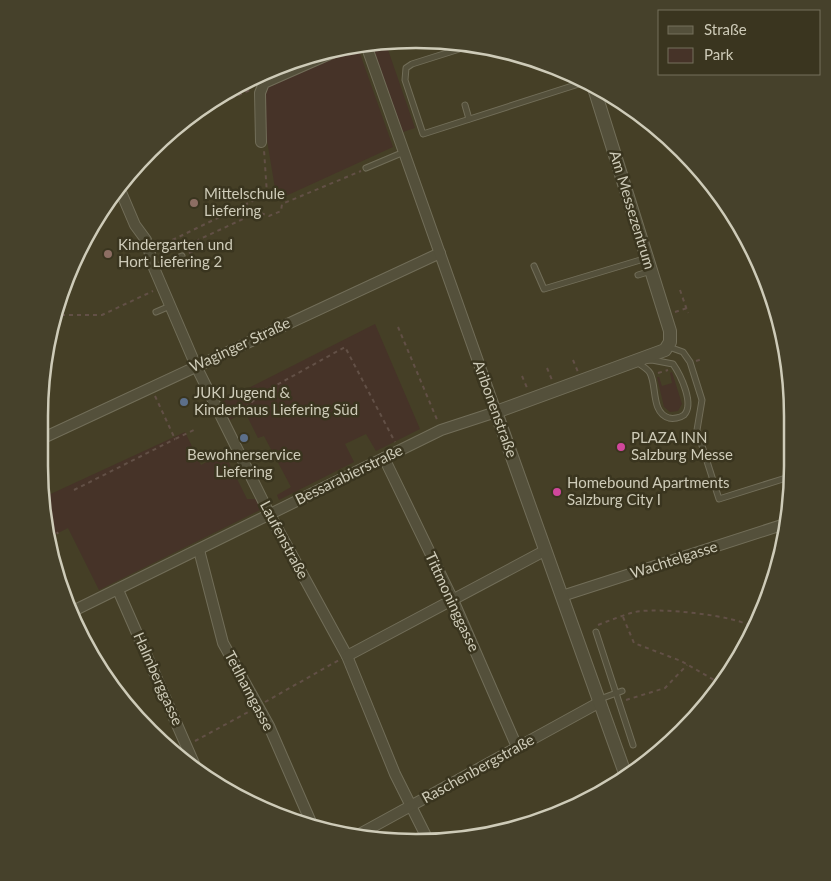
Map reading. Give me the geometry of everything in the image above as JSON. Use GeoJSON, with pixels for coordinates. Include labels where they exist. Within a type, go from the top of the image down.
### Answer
{"type":"FeatureCollection","features":[{"type":"Feature","properties":{"kind":"street","name":"Aribonenstraße"},"geometry":{"type":"LineString","coordinates":[[368,51],[623,769]]}},
{"type":"Feature","properties":{"kind":"street"},"geometry":{"type":"LineString","coordinates":[[261,142],[260,93],[264,83],[308,64]]}},
{"type":"Feature","properties":{"kind":"street","name":"Am Messezentrum"},"geometry":{"type":"LineString","coordinates":[[596,95],[651,271],[670,341]]}},
{"type":"Feature","properties":{"kind":"street","name":"Laufenstraße"},"geometry":{"type":"LineString","coordinates":[[122,194],[135,225],[146,240],[154,268],[196,366],[270,515],[346,656],[395,774],[425,834]]}},
{"type":"Feature","properties":{"kind":"street","name":"Waginger Straße"},"geometry":{"type":"LineString","coordinates":[[48,436],[440,253]]}},
{"type":"Feature","properties":{"kind":"street"},"geometry":{"type":"LineString","coordinates":[[496,412],[635,361],[670,341]]}},
{"type":"Feature","properties":{"kind":"street","name":"Bessarabierstraße"},"geometry":{"type":"LineString","coordinates":[[77,609],[441,430],[496,412]]}},
{"type":"Feature","properties":{"kind":"street","name":"Tittmoninggasse"},"geometry":{"type":"LineString","coordinates":[[384,458],[453,600],[516,747]]}},
{"type":"Feature","properties":{"kind":"street","name":"Wachtelgasse"},"geometry":{"type":"LineString","coordinates":[[562,596],[778,526]]}},
{"type":"Feature","properties":{"kind":"street","name":"Tetlhamgasse"},"geometry":{"type":"LineString","coordinates":[[199,550],[223,643],[269,726],[308,817]]}},
{"type":"Feature","properties":{"kind":"street"},"geometry":{"type":"LineString","coordinates":[[346,656],[546,550]]}},
{"type":"Feature","properties":{"kind":"street","name":"Halmberggasse"},"geometry":{"type":"LineString","coordinates":[[118,590],[193,758]]}},
{"type":"Feature","properties":{"kind":"street","name":"Raschenbergstraße"},"geometry":{"type":"LineString","coordinates":[[367,830],[600,700]]}},
{"type":"Feature","properties":{"kind":"lane"},"geometry":{"type":"LineString","coordinates":[[456,50],[412,64],[406,68],[405,80],[423,134],[577,85]]}},
{"type":"Feature","properties":{"kind":"lane"},"geometry":{"type":"LineString","coordinates":[[465,105],[469,120]]}},
{"type":"Feature","properties":{"kind":"lane"},"geometry":{"type":"LineString","coordinates":[[366,168],[404,152]]}},
{"type":"Feature","properties":{"kind":"lane"},"geometry":{"type":"LineString","coordinates":[[154,268],[182,256]]}},
{"type":"Feature","properties":{"kind":"lane"},"geometry":{"type":"LineString","coordinates":[[534,266],[544,289],[647,258]]}},
{"type":"Feature","properties":{"kind":"lane"},"geometry":{"type":"LineString","coordinates":[[638,275],[651,271]]}},
{"type":"Feature","properties":{"kind":"lane"},"geometry":{"type":"LineString","coordinates":[[156,312],[170,306]]}},
{"type":"Feature","properties":{"kind":"lane"},"geometry":{"type":"LineString","coordinates":[[670,341],[683,352],[690,362],[702,400],[697,430],[719,499],[783,479]]}},
{"type":"Feature","properties":{"kind":"lane"},"geometry":{"type":"LineString","coordinates":[[662,360],[673,364],[678,371],[687,399],[688,408],[683,416],[673,419],[662,414],[658,408],[650,373],[635,361],[662,360]]}},
{"type":"Feature","properties":{"kind":"lane"},"geometry":{"type":"LineString","coordinates":[[595,629],[619,692],[619,702],[633,745]]}},
{"type":"Feature","properties":{"kind":"lane"},"geometry":{"type":"LineString","coordinates":[[600,700],[619,692]]}},
{"type":"Feature","properties":{"kind":"path"},"geometry":{"type":"LineString","coordinates":[[229,99],[264,83]]}},
{"type":"Feature","properties":{"kind":"path"},"geometry":{"type":"LineString","coordinates":[[146,240],[160,246],[267,194],[261,142]]}},
{"type":"Feature","properties":{"kind":"path"},"geometry":{"type":"LineString","coordinates":[[182,256],[197,250],[198,240],[258,212],[268,216],[281,211],[282,204],[366,168]]}},
{"type":"Feature","properties":{"kind":"path"},"geometry":{"type":"LineString","coordinates":[[62,315],[102,315],[162,287]]}},
{"type":"Feature","properties":{"kind":"path"},"geometry":{"type":"LineString","coordinates":[[680,290],[688,313]]}},
{"type":"Feature","properties":{"kind":"path"},"geometry":{"type":"LineString","coordinates":[[675,312],[687,308]]}},
{"type":"Feature","properties":{"kind":"path"},"geometry":{"type":"LineString","coordinates":[[398,328],[441,430]]}},
{"type":"Feature","properties":{"kind":"path"},"geometry":{"type":"LineString","coordinates":[[222,420],[245,408],[264,392],[345,347],[399,451]]}},
{"type":"Feature","properties":{"kind":"path"},"geometry":{"type":"LineString","coordinates":[[547,368],[556,389]]}},
{"type":"Feature","properties":{"kind":"path"},"geometry":{"type":"LineString","coordinates":[[522,376],[528,391]]}},
{"type":"Feature","properties":{"kind":"path"},"geometry":{"type":"LineString","coordinates":[[151,387],[175,439]]}},
{"type":"Feature","properties":{"kind":"path"},"geometry":{"type":"LineString","coordinates":[[74,490],[196,429]]}},
{"type":"Feature","properties":{"kind":"path"},"geometry":{"type":"LineString","coordinates":[[595,629],[623,616],[637,612],[685,612],[748,624]]}},
{"type":"Feature","properties":{"kind":"path"},"geometry":{"type":"LineString","coordinates":[[623,616],[634,642],[688,664],[714,680]]}},
{"type":"Feature","properties":{"kind":"path"},"geometry":{"type":"LineString","coordinates":[[188,745],[346,656]]}},
{"type":"Feature","properties":{"kind":"path"},"geometry":{"type":"LineString","coordinates":[[619,702],[665,688],[688,664]]}},
{"type":"Feature","properties":{"kind":"green space"},"geometry":{"type":"Polygon","coordinates":[[[388,48],[415,128],[403,132],[373,50],[388,48]]]}},
{"type":"Feature","properties":{"kind":"green space"},"geometry":{"type":"Polygon","coordinates":[[[360,52],[393,147],[277,200],[266,134],[265,91],[268,85],[327,59],[360,52]]]}},
{"type":"Feature","properties":{"kind":"green space"},"geometry":{"type":"Polygon","coordinates":[[[375,324],[420,429],[376,451],[366,434],[345,444],[354,462],[279,500],[277,495],[291,487],[264,436],[258,438],[245,412],[230,420],[221,402],[375,324]]]}},
{"type":"Feature","properties":{"kind":"green space"},"geometry":{"type":"Polygon","coordinates":[[[672,372],[682,404],[678,411],[670,412],[664,407],[657,377],[659,377],[662,386],[672,383],[670,373],[672,372]]]}},
{"type":"Feature","properties":{"kind":"green space"},"geometry":{"type":"Polygon","coordinates":[[[185,432],[201,465],[224,453],[247,499],[257,499],[262,509],[99,590],[68,528],[55,535],[49,495],[185,432]]]}},
{"type":"Feature","properties":{"kind":"place","name":"Mittelschule Liefering"},"geometry":{"type":"Point","coordinates":[194,203]}},
{"type":"Feature","properties":{"kind":"place","name":"Kindergarten und Hort Liefering 2"},"geometry":{"type":"Point","coordinates":[108,254]}},
{"type":"Feature","properties":{"kind":"place","name":"JUKI Jugend & Kinderhaus Liefering Süd"},"geometry":{"type":"Point","coordinates":[184,402]}},
{"type":"Feature","properties":{"kind":"place","name":"Bewohnerservice Liefering"},"geometry":{"type":"Point","coordinates":[244,438]}},
{"type":"Feature","properties":{"kind":"place","name":"PLAZA INN Salzburg Messe"},"geometry":{"type":"Point","coordinates":[621,447]}},
{"type":"Feature","properties":{"kind":"place","name":"Homebound Apartments Salzburg City I"},"geometry":{"type":"Point","coordinates":[557,492]}}]}
